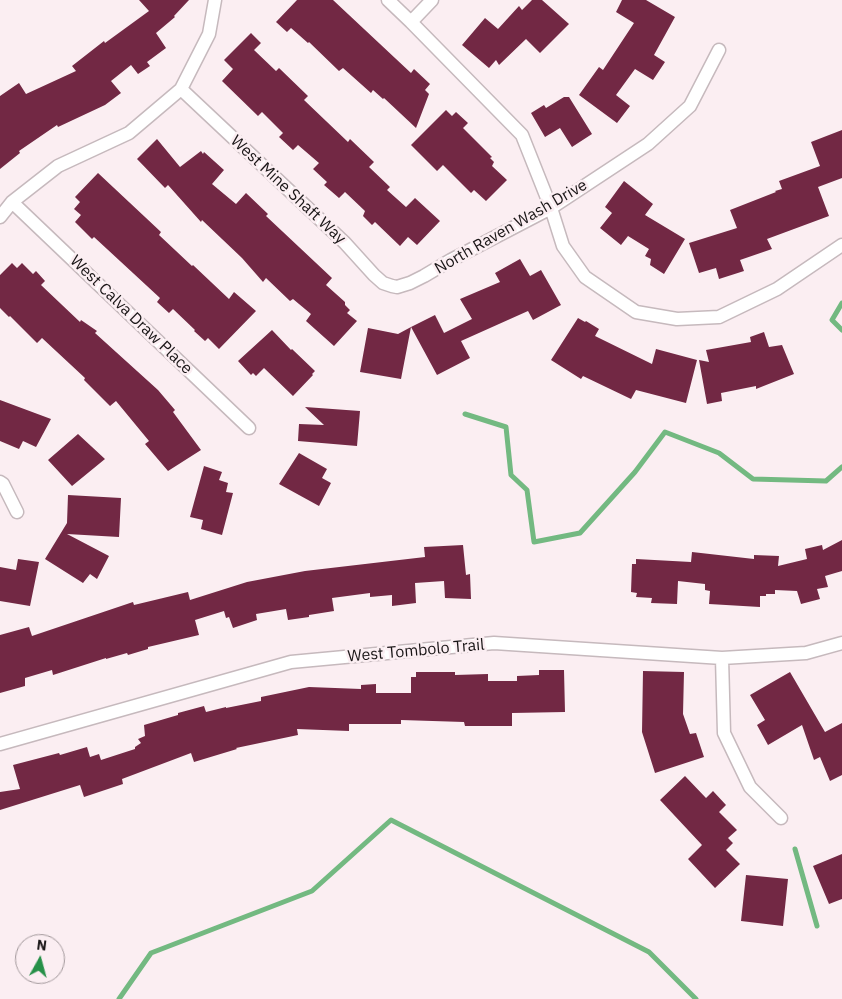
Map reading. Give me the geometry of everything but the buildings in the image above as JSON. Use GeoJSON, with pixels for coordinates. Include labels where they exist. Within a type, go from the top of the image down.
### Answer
{"type":"FeatureCollection","features":[{"type":"Feature","properties":{"kind":"street"},"geometry":{"type":"LineString","coordinates":[[0,217],[12,202],[58,166],[129,133],[181,89],[209,34],[215,0]]}},
{"type":"Feature","properties":{"kind":"street"},"geometry":{"type":"LineString","coordinates":[[388,0],[522,135],[551,208],[563,246],[585,277],[636,312],[678,319],[719,317],[777,289],[842,245]]}},
{"type":"Feature","properties":{"kind":"street"},"geometry":{"type":"LineString","coordinates":[[411,22],[432,0]]}},
{"type":"Feature","properties":{"kind":"street","name":"North Raven Wash Drive"},"geometry":{"type":"LineString","coordinates":[[397,286],[410,283],[424,276],[551,208],[648,144],[690,106],[720,50]]}},
{"type":"Feature","properties":{"kind":"street","name":"West Mine Shaft Way"},"geometry":{"type":"LineString","coordinates":[[181,89],[345,243],[374,275],[383,283],[397,286]]}},
{"type":"Feature","properties":{"kind":"street","name":"West Calva Draw Place"},"geometry":{"type":"LineString","coordinates":[[12,202],[249,428]]}},
{"type":"Feature","properties":{"kind":"street"},"geometry":{"type":"LineString","coordinates":[[0,482],[3,484],[17,512]]}},
{"type":"Feature","properties":{"kind":"street","name":"West Tombolo Trail"},"geometry":{"type":"LineString","coordinates":[[0,744],[291,662],[494,643],[722,658],[806,654],[842,643]]}},
{"type":"Feature","properties":{"kind":"street"},"geometry":{"type":"LineString","coordinates":[[722,658],[724,734],[750,787],[781,818]]}},
{"type":"Feature","properties":{"kind":"waterway"},"geometry":{"type":"LineString","coordinates":[[842,303],[832,320],[842,330]]}},
{"type":"Feature","properties":{"kind":"waterway"},"geometry":{"type":"LineString","coordinates":[[465,414],[506,427],[511,475],[527,490],[534,542],[580,533],[635,472],[665,432],[719,453],[753,479],[826,481],[842,467]]}},
{"type":"Feature","properties":{"kind":"waterway"},"geometry":{"type":"LineString","coordinates":[[119,999],[151,953],[312,891],[391,820],[649,952],[696,999]]}},
{"type":"Feature","properties":{"kind":"waterway"},"geometry":{"type":"LineString","coordinates":[[795,849],[817,926]]}}]}
